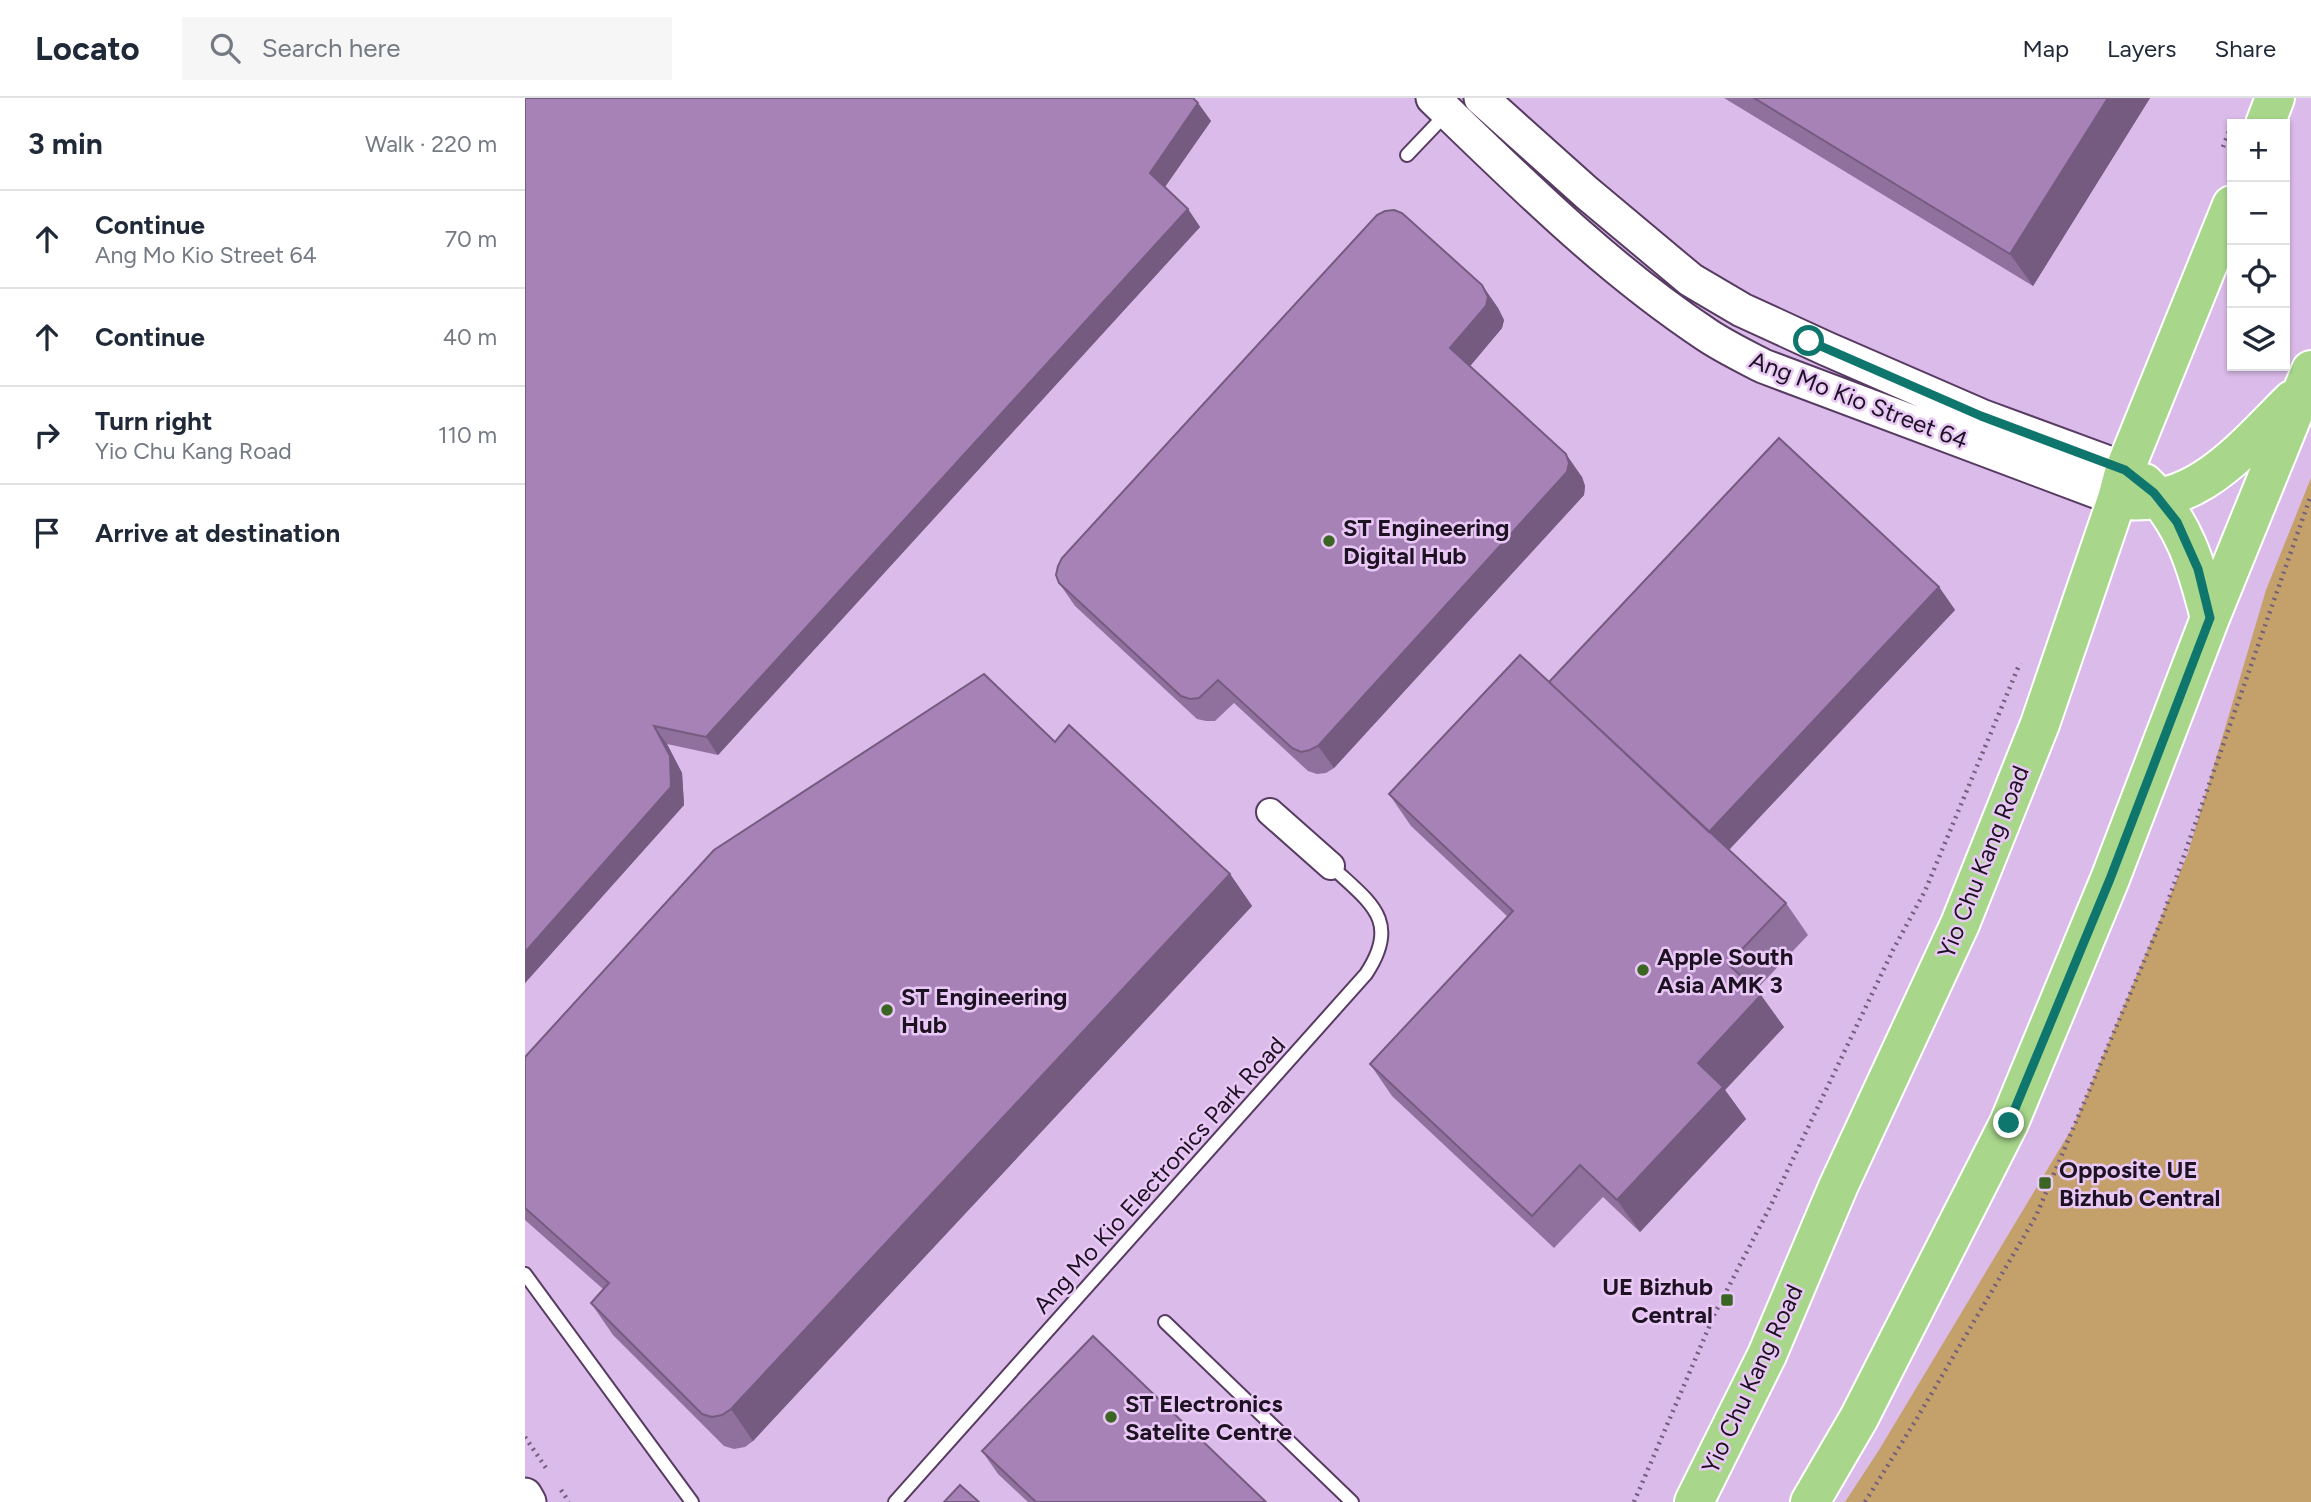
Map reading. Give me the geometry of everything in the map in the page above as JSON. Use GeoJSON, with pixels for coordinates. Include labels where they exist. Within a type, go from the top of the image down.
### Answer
{"type":"FeatureCollection","features":[{"type":"Feature","properties":{"kind":"main road"},"geometry":{"type":"LineString","coordinates":[[2267,119],[2275,98]]}},
{"type":"Feature","properties":{"kind":"main road","name":"Yio Chu Kang Road"},"geometry":{"type":"LineString","coordinates":[[1694,1502],[1767,1355],[1838,1187],[1959,924],[2040,724],[2121,484],[2227,218]]}},
{"type":"Feature","properties":{"kind":"main road"},"geometry":{"type":"LineString","coordinates":[[2161,500],[2193,488],[2222,467],[2307,379]]}},
{"type":"Feature","properties":{"kind":"main road"},"geometry":{"type":"LineString","coordinates":[[1810,1502],[1859,1418],[2009,1123],[2110,879],[2210,618],[2307,379]]}},
{"type":"Feature","properties":{"kind":"main road"},"geometry":{"type":"LineString","coordinates":[[2121,484],[2144,483],[2177,522],[2198,569],[2210,618]]}},
{"type":"Feature","properties":{"kind":"street","name":"Ang Mo Kio Street 64"},"geometry":{"type":"LineString","coordinates":[[1481,98],[1587,193],[1680,296]]}},
{"type":"Feature","properties":{"kind":"street","name":"Ang Mo Kio Street 64"},"geometry":{"type":"LineString","coordinates":[[1441,105],[1559,218],[1639,286],[1742,310],[1820,367],[1981,416],[2121,484]]}},
{"type":"Feature","properties":{"kind":"street"},"geometry":{"type":"LineString","coordinates":[[1270,812],[1331,866]]}},
{"type":"Feature","properties":{"kind":"street"},"geometry":{"type":"LineString","coordinates":[[525,1495],[529,1502]]}},
{"type":"Feature","properties":{"kind":"lane"},"geometry":{"type":"LineString","coordinates":[[1407,155],[1441,105]]}},
{"type":"Feature","properties":{"kind":"lane","name":"Ang Mo Kio Electronics Park Road"},"geometry":{"type":"LineString","coordinates":[[895,1502],[1366,974],[1377,958],[1382,945],[1381,923],[1370,904],[1331,866]]}},
{"type":"Feature","properties":{"kind":"lane"},"geometry":{"type":"LineString","coordinates":[[525,1274],[692,1502]]}},
{"type":"Feature","properties":{"kind":"lane"},"geometry":{"type":"LineString","coordinates":[[1164,1322],[1352,1502]]}},
{"type":"Feature","properties":{"kind":"path"},"geometry":{"type":"LineString","coordinates":[[1865,1502],[2036,1216],[2161,921],[2311,495]]}},
{"type":"Feature","properties":{"kind":"path"},"geometry":{"type":"LineString","coordinates":[[1634,1502],[1715,1313],[1770,1207],[1893,950],[1925,891],[2021,661]]}},
{"type":"Feature","properties":{"kind":"shaded area"},"geometry":{"type":"Polygon","coordinates":[[[2311,478],[2311,1502],[1845,1502],[2074,1125],[2188,853],[2266,590],[2311,478]]]}},
{"type":"Feature","properties":{"kind":"building"},"geometry":{"type":"Polygon","coordinates":[[[525,98],[1193,98],[1198,103],[1150,173],[1188,209],[706,737],[654,726],[670,756],[671,787],[525,952],[525,98]]]}},
{"type":"Feature","properties":{"kind":"building"},"geometry":{"type":"Polygon","coordinates":[[[1754,98],[2108,98],[2010,254],[1754,98]]]}},
{"type":"Feature","properties":{"kind":"building","name":"ST Engineering Digital Hub"},"geometry":{"type":"Polygon","coordinates":[[[1394,210],[1402,213],[1482,285],[1488,297],[1486,306],[1450,348],[1566,454],[1569,463],[1567,472],[1318,746],[1301,752],[1292,748],[1218,680],[1199,698],[1181,696],[1059,583],[1056,575],[1062,558],[1377,215],[1394,210]]]}},
{"type":"Feature","properties":{"kind":"building"},"geometry":{"type":"Polygon","coordinates":[[[1779,438],[1939,587],[1709,832],[1549,682],[1779,438]]]}},
{"type":"Feature","properties":{"kind":"building","name":"Apple South Asia AMK 3"},"geometry":{"type":"Polygon","coordinates":[[[1520,655],[1786,903],[1728,964],[1761,995],[1698,1063],[1723,1087],[1617,1200],[1580,1165],[1532,1216],[1370,1064],[1513,911],[1389,794],[1520,655]]]}},
{"type":"Feature","properties":{"kind":"building","name":"ST Engineering Hub"},"geometry":{"type":"Polygon","coordinates":[[[984,674],[1055,742],[1069,725],[1230,874],[731,1409],[712,1417],[702,1414],[591,1303],[609,1283],[525,1208],[525,1057],[714,850],[984,674]]]}},
{"type":"Feature","properties":{"kind":"building","name":"ST Electronics Satelite Centre"},"geometry":{"type":"Polygon","coordinates":[[[1093,1336],[1266,1502],[1036,1502],[982,1451],[1093,1336]]]}},
{"type":"Feature","properties":{"kind":"building"},"geometry":{"type":"Polygon","coordinates":[[[960,1485],[979,1502],[944,1502],[960,1485]]]}},
{"type":"Feature","properties":{"kind":"place","name":"ST Engineering Digital Hub"},"geometry":{"type":"Point","coordinates":[1329,541]}},
{"type":"Feature","properties":{"kind":"place","name":"Apple South Asia AMK 3"},"geometry":{"type":"Point","coordinates":[1643,970]}},
{"type":"Feature","properties":{"kind":"place","name":"ST Engineering Hub"},"geometry":{"type":"Point","coordinates":[887,1010]}},
{"type":"Feature","properties":{"kind":"place","name":"Opposite UE Bizhub Central"},"geometry":{"type":"Point","coordinates":[2045,1183]}},
{"type":"Feature","properties":{"kind":"place","name":"UE Bizhub Central"},"geometry":{"type":"Point","coordinates":[1727,1300]}},
{"type":"Feature","properties":{"kind":"place","name":"ST Electronics Satelite Centre"},"geometry":{"type":"Point","coordinates":[1111,1417]}},
{"type":"Feature","properties":{"kind":"route"},"geometry":{"type":"LineString","coordinates":[[1809,341],[1981,416],[2125,470],[2144,483],[2166,506],[2188,543],[2198,569],[2210,618],[2110,879],[2009,1123]]}}]}
